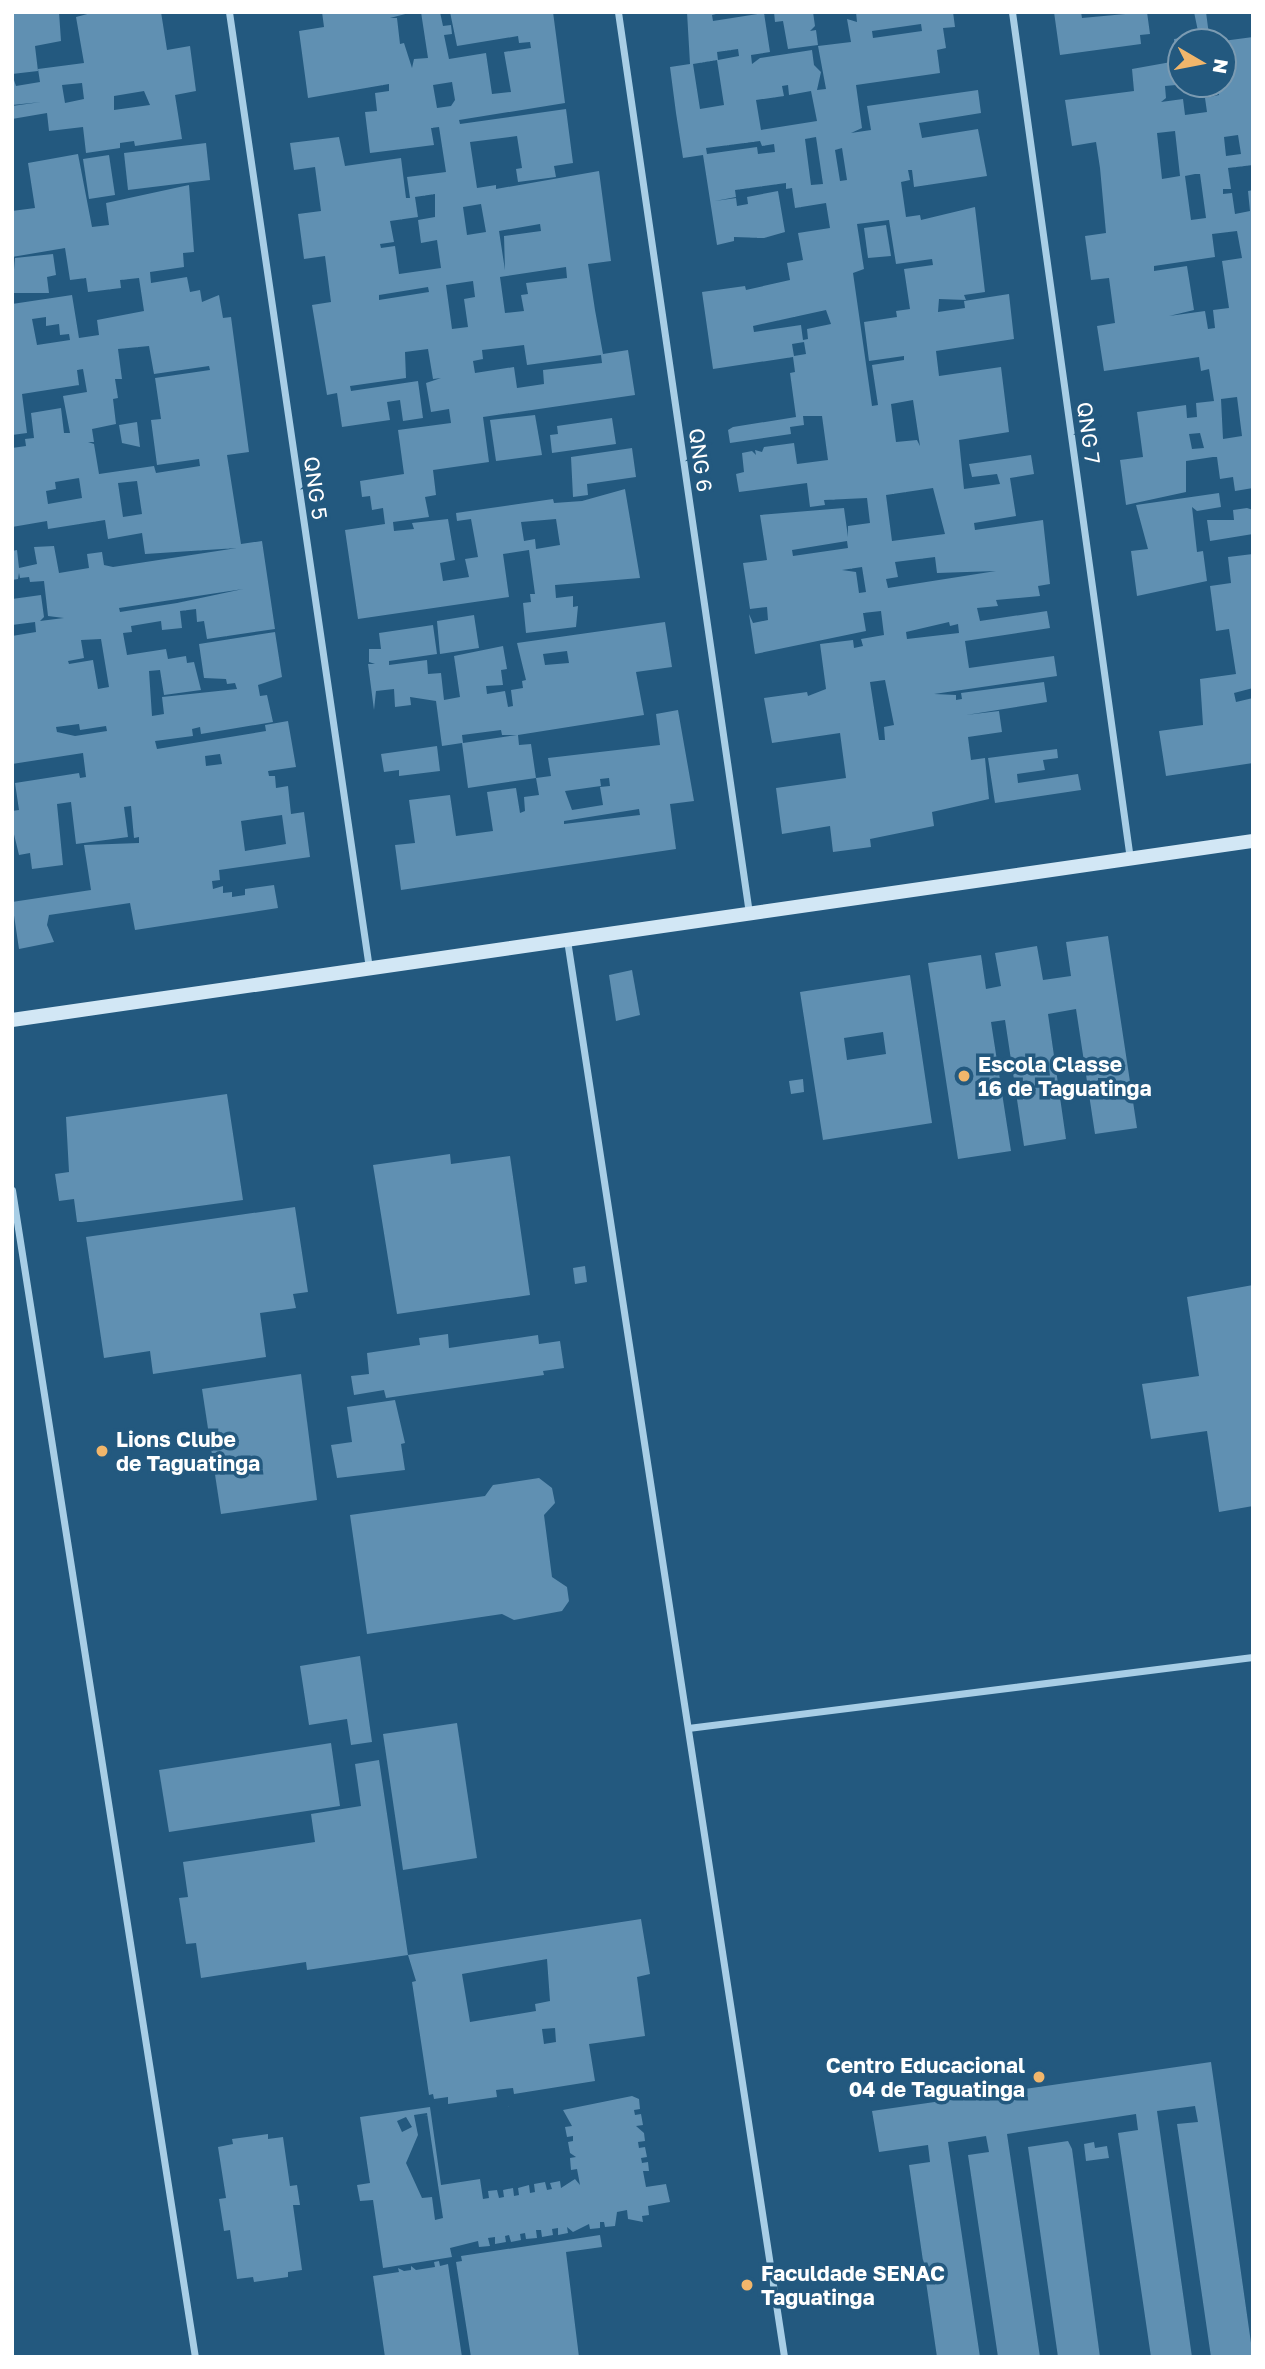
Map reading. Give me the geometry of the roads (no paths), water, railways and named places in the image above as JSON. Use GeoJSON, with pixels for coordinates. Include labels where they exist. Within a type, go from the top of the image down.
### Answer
{"type":"FeatureCollection","features":[{"type":"Feature","properties":{"kind":"street","name":"QNG 5"},"geometry":{"type":"LineString","coordinates":[[229,12],[369,968]]}},
{"type":"Feature","properties":{"kind":"street","name":"QNG 6"},"geometry":{"type":"LineString","coordinates":[[618,12],[750,913]]}},
{"type":"Feature","properties":{"kind":"street","name":"QNG 7"},"geometry":{"type":"LineString","coordinates":[[1012,12],[1130,859]]}},
{"type":"Feature","properties":{"kind":"street"},"geometry":{"type":"LineString","coordinates":[[12,1020],[1253,841]]}},
{"type":"Feature","properties":{"kind":"street"},"geometry":{"type":"LineString","coordinates":[[567,940],[784,2357]]}},
{"type":"Feature","properties":{"kind":"street"},"geometry":{"type":"LineString","coordinates":[[12,1190],[195,2357]]}},
{"type":"Feature","properties":{"kind":"street"},"geometry":{"type":"LineString","coordinates":[[688,1728],[1253,1657]]}},
{"type":"Feature","properties":{"kind":"place","name":"Escola Classe 16 de Taguatinga"},"geometry":{"type":"Point","coordinates":[964,1076]}},
{"type":"Feature","properties":{"kind":"place","name":"Lions Clube de Taguatinga"},"geometry":{"type":"Point","coordinates":[102,1451]}},
{"type":"Feature","properties":{"kind":"place","name":"Centro Educacional 04 de Taguatinga"},"geometry":{"type":"Point","coordinates":[1039,2077]}},
{"type":"Feature","properties":{"kind":"place","name":"Faculdade SENAC Taguatinga"},"geometry":{"type":"Point","coordinates":[747,2285]}}]}
